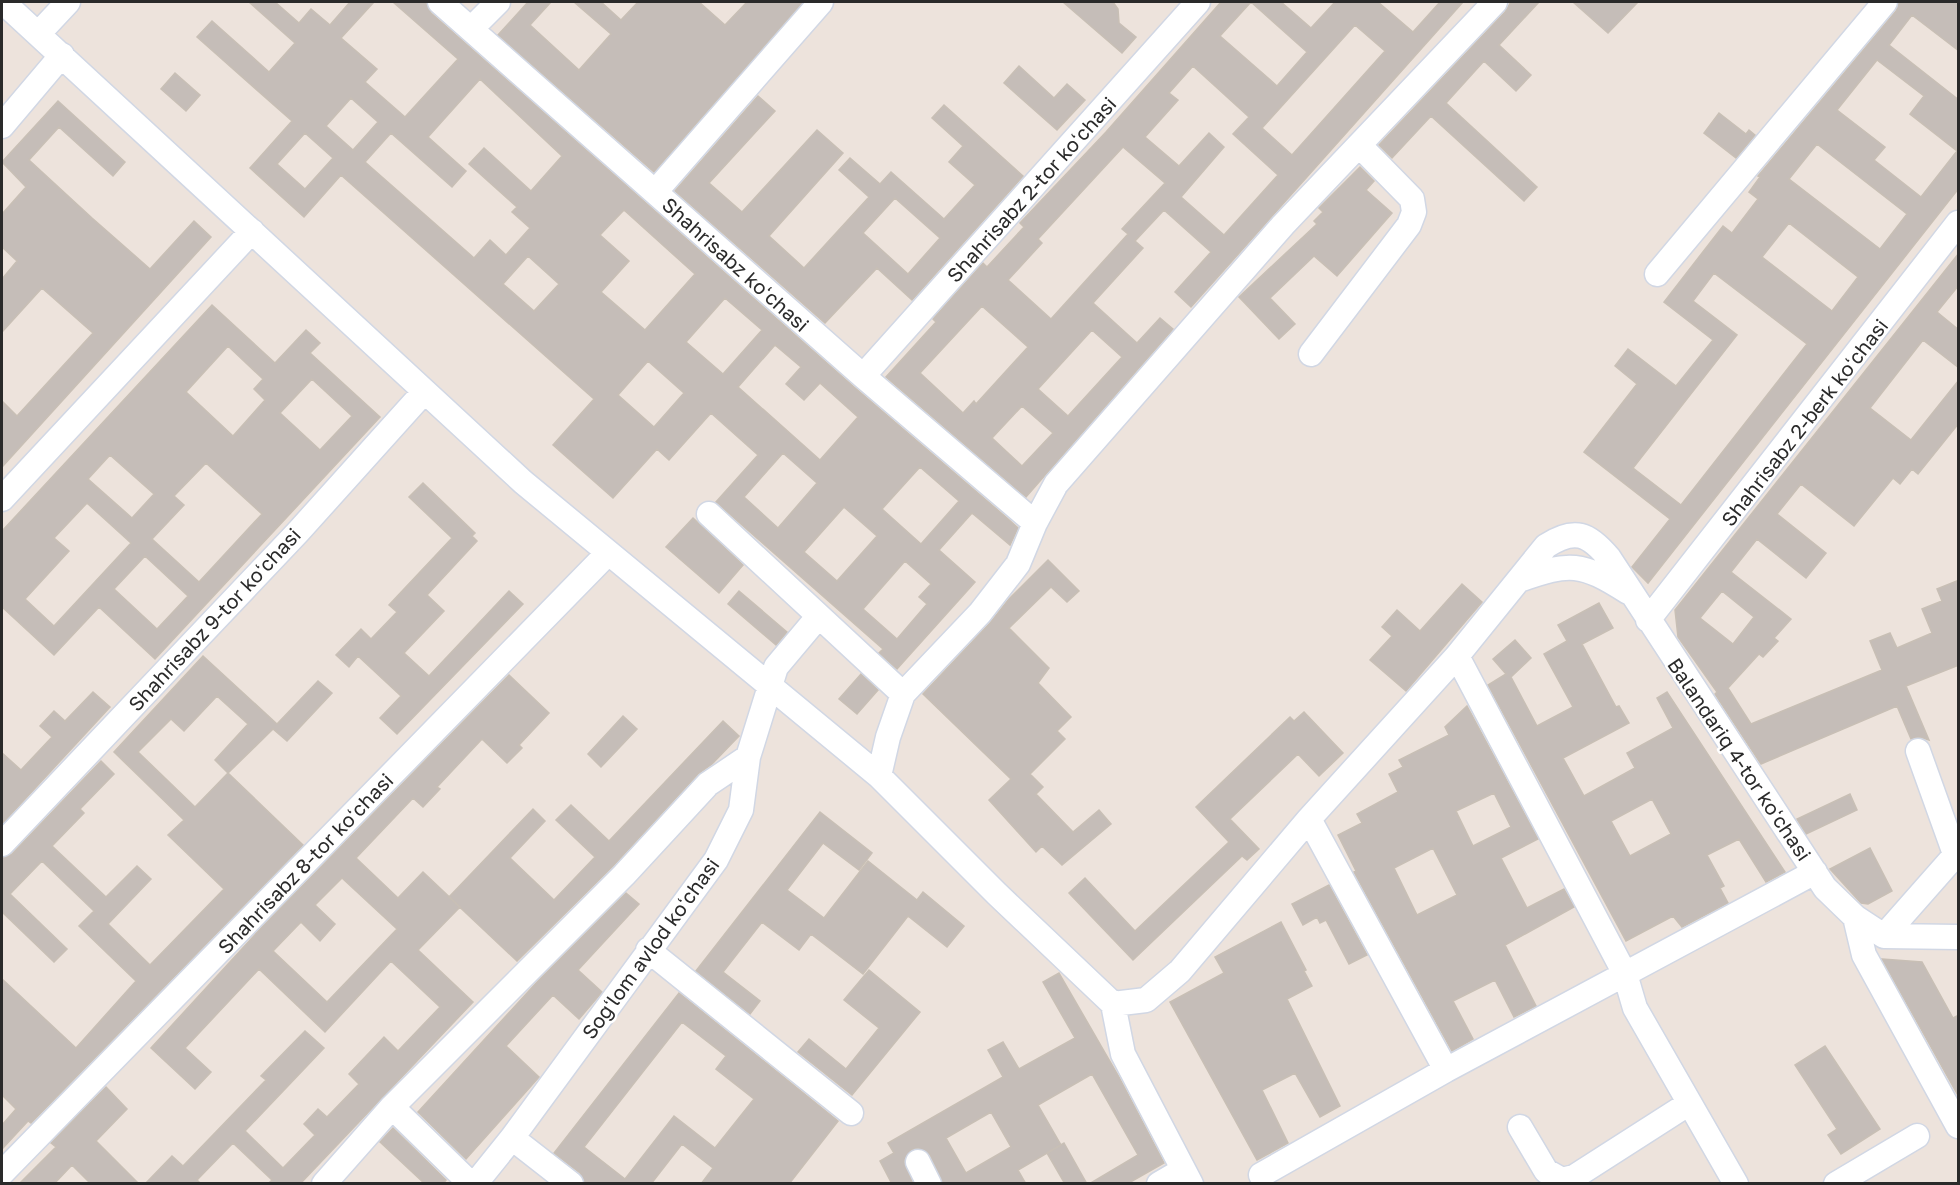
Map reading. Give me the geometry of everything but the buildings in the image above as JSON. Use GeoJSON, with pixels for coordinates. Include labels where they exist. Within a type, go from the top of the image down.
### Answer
{"type":"FeatureCollection","features":[{"type":"Feature","properties":{"kind":"street"},"geometry":{"type":"LineString","coordinates":[[3,2],[523,482],[879,776],[997,894],[1113,1004],[1123,1054],[1187,1177],[1159,1184]]}},
{"type":"Feature","properties":{"kind":"street"},"geometry":{"type":"LineString","coordinates":[[39,33],[68,2]]}},
{"type":"Feature","properties":{"kind":"street","name":"Shahrisabz koʻchasi"},"geometry":{"type":"LineString","coordinates":[[440,2],[863,376],[1035,523]]}},
{"type":"Feature","properties":{"kind":"street"},"geometry":{"type":"LineString","coordinates":[[471,29],[498,2]]}},
{"type":"Feature","properties":{"kind":"street"},"geometry":{"type":"LineString","coordinates":[[655,192],[821,2]]}},
{"type":"Feature","properties":{"kind":"street","name":"Shahrisabz 2-tor koʻchasi"},"geometry":{"type":"LineString","coordinates":[[863,376],[1198,2]]}},
{"type":"Feature","properties":{"kind":"street"},"geometry":{"type":"LineString","coordinates":[[879,776],[888,737],[903,694],[980,613],[1018,564],[1035,523],[1056,484],[1283,225],[1495,2]]}},
{"type":"Feature","properties":{"kind":"street"},"geometry":{"type":"LineString","coordinates":[[1657,274],[1885,2]]}},
{"type":"Feature","properties":{"kind":"street"},"geometry":{"type":"LineString","coordinates":[[2,126],[62,56]]}},
{"type":"Feature","properties":{"kind":"street"},"geometry":{"type":"LineString","coordinates":[[1311,354],[1409,225],[1414,212],[1412,199],[1359,144]]}},
{"type":"Feature","properties":{"kind":"street","name":"Shahrisabz 2-berk koʻchasi"},"geometry":{"type":"LineString","coordinates":[[1648,620],[1959,223]]}},
{"type":"Feature","properties":{"kind":"street"},"geometry":{"type":"LineString","coordinates":[[2,499],[252,231]]}},
{"type":"Feature","properties":{"kind":"street","name":"Shahrisabz 9-tor koʻchasi"},"geometry":{"type":"LineString","coordinates":[[2,844],[298,531],[424,392]]}},
{"type":"Feature","properties":{"kind":"street"},"geometry":{"type":"LineString","coordinates":[[709,514],[903,694]]}},
{"type":"Feature","properties":{"kind":"street","name":"Balandariq 4-tor koʻchasi"},"geometry":{"type":"LineString","coordinates":[[1113,1004],[1146,1000],[1180,971],[1309,819],[1457,656],[1546,546],[1562,535],[1575,534],[1595,541],[1825,888],[1855,917],[1884,936]]}},
{"type":"Feature","properties":{"kind":"street","name":"Shahrisabz 8-tor koʻchasi"},"geometry":{"type":"LineString","coordinates":[[2,1173],[608,553]]}},
{"type":"Feature","properties":{"kind":"street","name":"Balandariq 4-tor koʻchasi"},"geometry":{"type":"LineString","coordinates":[[1519,580],[1557,566],[1579,568],[1605,578],[1632,594]]}},
{"type":"Feature","properties":{"kind":"street","name":"Sogʻlom avlod koʻchasi"},"geometry":{"type":"LineString","coordinates":[[473,1184],[512,1138],[716,860],[741,810],[748,757],[772,687],[776,667],[818,617]]}},
{"type":"Feature","properties":{"kind":"street"},"geometry":{"type":"LineString","coordinates":[[1457,656],[1625,974],[1635,1008],[1688,1104],[1736,1184]]}},
{"type":"Feature","properties":{"kind":"street"},"geometry":{"type":"LineString","coordinates":[[1884,936],[1957,853],[1918,750]]}},
{"type":"Feature","properties":{"kind":"street"},"geometry":{"type":"LineString","coordinates":[[324,1184],[392,1107],[624,875],[708,784],[748,757]]}},
{"type":"Feature","properties":{"kind":"street"},"geometry":{"type":"LineString","coordinates":[[1309,819],[1446,1070]]}},
{"type":"Feature","properties":{"kind":"street"},"geometry":{"type":"LineString","coordinates":[[1261,1175],[1446,1070],[1815,872]]}},
{"type":"Feature","properties":{"kind":"street"},"geometry":{"type":"LineString","coordinates":[[1855,917],[1864,955],[1959,1126]]}},
{"type":"Feature","properties":{"kind":"street"},"geometry":{"type":"LineString","coordinates":[[1884,936],[1959,937]]}},
{"type":"Feature","properties":{"kind":"street"},"geometry":{"type":"LineString","coordinates":[[648,950],[851,1113]]}},
{"type":"Feature","properties":{"kind":"street"},"geometry":{"type":"LineString","coordinates":[[1521,1127],[1546,1171],[1562,1180],[1574,1177],[1688,1104]]}},
{"type":"Feature","properties":{"kind":"street"},"geometry":{"type":"LineString","coordinates":[[392,1107],[473,1184]]}},
{"type":"Feature","properties":{"kind":"street"},"geometry":{"type":"LineString","coordinates":[[1836,1184],[1917,1136]]}},
{"type":"Feature","properties":{"kind":"street"},"geometry":{"type":"LineString","coordinates":[[512,1138],[571,1184]]}},
{"type":"Feature","properties":{"kind":"street"},"geometry":{"type":"LineString","coordinates":[[918,1162],[929,1184]]}}]}
